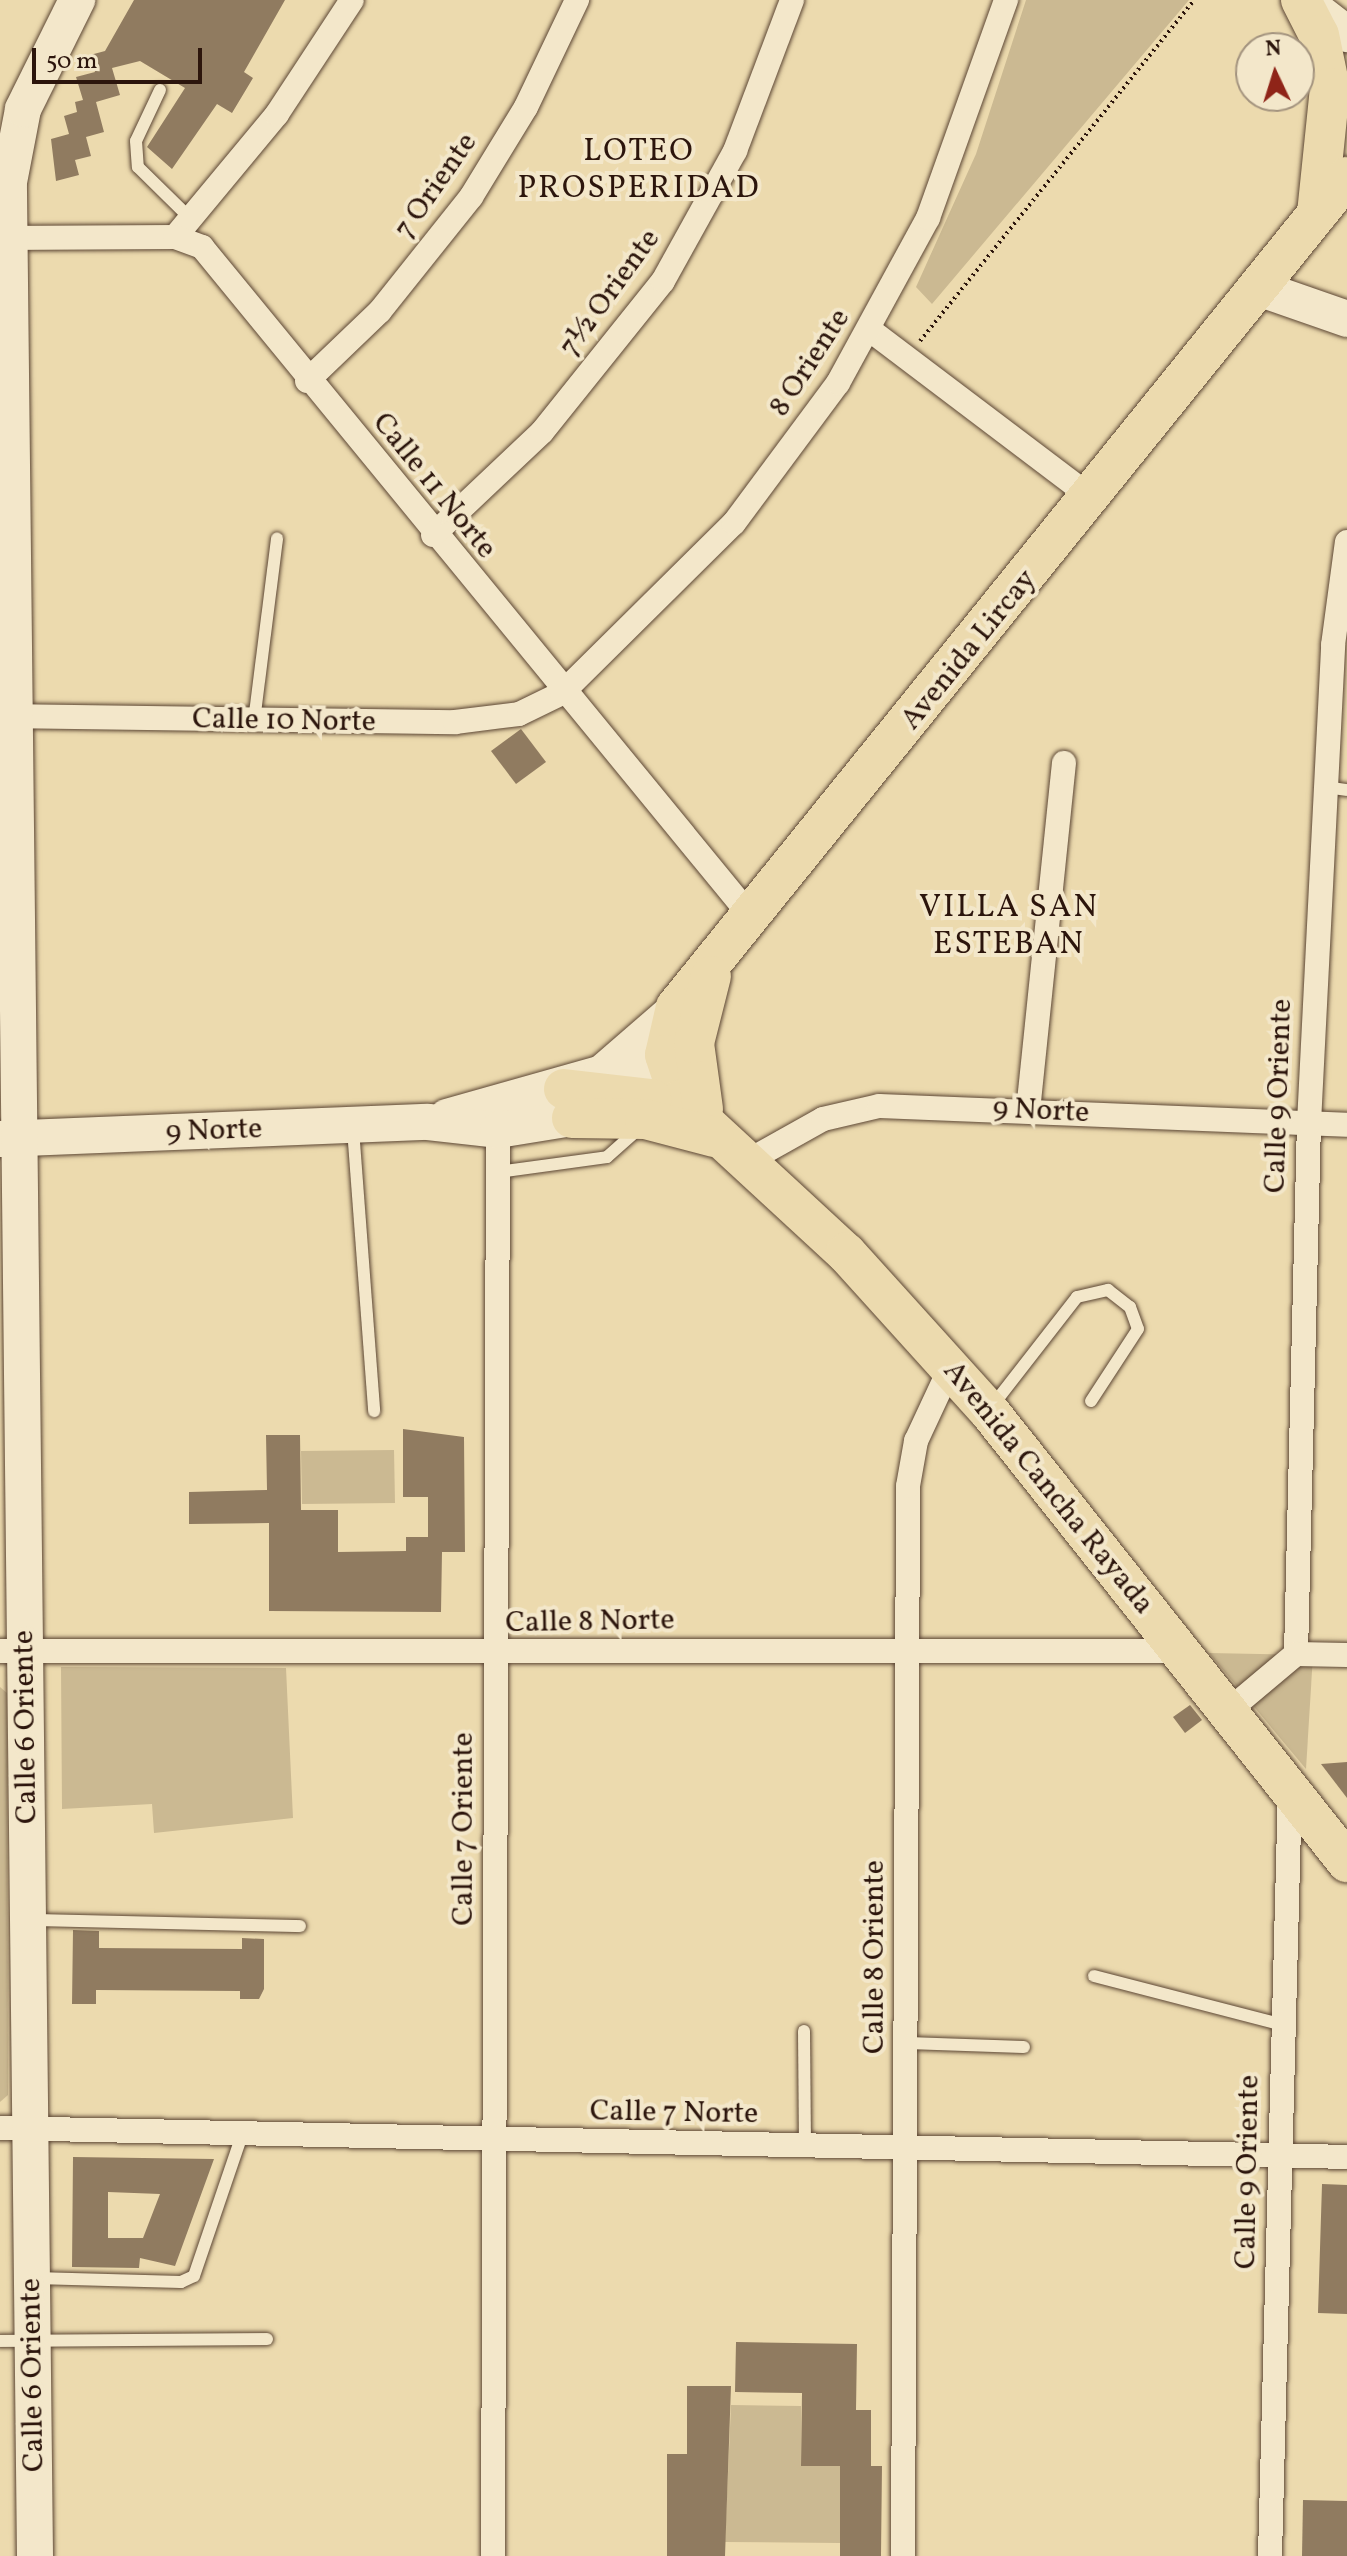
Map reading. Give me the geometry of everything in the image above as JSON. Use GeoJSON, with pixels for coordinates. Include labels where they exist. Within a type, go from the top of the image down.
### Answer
{"type":"FeatureCollection","features":[{"type":"Feature","properties":{"kind":"main road","name":"Calle 6 Oriente"},"geometry":{"type":"LineString","coordinates":[[35,2556],[16,2341],[32,2278],[15,2129],[28,1919],[13,1651],[5,238],[15,133],[77,0]]}},
{"type":"Feature","properties":{"kind":"main road"},"geometry":{"type":"LineString","coordinates":[[1302,0],[1347,34]]}},
{"type":"Feature","properties":{"kind":"main road"},"geometry":{"type":"LineString","coordinates":[[1302,0],[1319,35],[1330,88],[1317,215]]}},
{"type":"Feature","properties":{"kind":"main road","name":"Avenida Lircay"},"geometry":{"type":"LineString","coordinates":[[715,967],[1347,178]]}},
{"type":"Feature","properties":{"kind":"main road"},"geometry":{"type":"LineString","coordinates":[[1258,288],[1347,319]]}},
{"type":"Feature","properties":{"kind":"main road","name":"Avenida Cancha Rayada"},"geometry":{"type":"LineString","coordinates":[[715,967],[688,1009],[665,1055],[680,1100],[846,1253],[951,1366],[1347,1862]]}},
{"type":"Feature","properties":{"kind":"main road"},"geometry":{"type":"LineString","coordinates":[[568,1104],[688,1009]]}},
{"type":"Feature","properties":{"kind":"main road","name":"Avenida Cancha Rayada"},"geometry":{"type":"LineString","coordinates":[[688,1009],[697,1090],[735,1150]]}},
{"type":"Feature","properties":{"kind":"main road"},"geometry":{"type":"LineString","coordinates":[[637,1106],[665,1055]]}},
{"type":"Feature","properties":{"kind":"main road"},"geometry":{"type":"LineString","coordinates":[[568,1104],[637,1106],[693,1113]]}},
{"type":"Feature","properties":{"kind":"main road","name":"9 Norte"},"geometry":{"type":"LineString","coordinates":[[10,1139],[428,1122],[498,1116],[568,1104]]}},
{"type":"Feature","properties":{"kind":"main road"},"geometry":{"type":"LineString","coordinates":[[637,1106],[735,1150]]}},
{"type":"Feature","properties":{"kind":"street"},"geometry":{"type":"LineString","coordinates":[[183,228],[302,80],[352,0]]}},
{"type":"Feature","properties":{"kind":"street","name":"7 Oriente"},"geometry":{"type":"LineString","coordinates":[[307,381],[380,311],[471,197],[526,107],[577,0]]}},
{"type":"Feature","properties":{"kind":"street","name":"7½ Oriente"},"geometry":{"type":"LineString","coordinates":[[433,535],[542,432],[663,281],[735,151],[792,0]]}},
{"type":"Feature","properties":{"kind":"street","name":"8 Oriente"},"geometry":{"type":"LineString","coordinates":[[562,693],[734,523],[870,330],[951,163],[1006,0]]}},
{"type":"Feature","properties":{"kind":"street","name":"Calle 11 Norte"},"geometry":{"type":"LineString","coordinates":[[5,238],[183,228],[209,254],[307,381],[562,693],[753,919]]}},
{"type":"Feature","properties":{"kind":"street"},"geometry":{"type":"LineString","coordinates":[[870,330],[1091,497]]}},
{"type":"Feature","properties":{"kind":"street","name":"Calle 9 Oriente"},"geometry":{"type":"LineString","coordinates":[[1296,1654],[1309,1123],[1336,789],[1347,542]]}},
{"type":"Feature","properties":{"kind":"street","name":"Calle 10 Norte"},"geometry":{"type":"LineString","coordinates":[[8,717],[254,721],[484,720],[562,693]]}},
{"type":"Feature","properties":{"kind":"street"},"geometry":{"type":"LineString","coordinates":[[1028,1111],[1064,763]]}},
{"type":"Feature","properties":{"kind":"street","name":"9 Norte"},"geometry":{"type":"LineString","coordinates":[[735,1150],[858,1108],[1028,1111],[1347,1125]]}},
{"type":"Feature","properties":{"kind":"street","name":"Calle 7 Oriente"},"geometry":{"type":"LineString","coordinates":[[493,2556],[498,1116]]}},
{"type":"Feature","properties":{"kind":"street","name":"Calle 8 Oriente"},"geometry":{"type":"LineString","coordinates":[[903,2556],[911,1463],[951,1366]]}},
{"type":"Feature","properties":{"kind":"street","name":"Calle 8 Norte"},"geometry":{"type":"LineString","coordinates":[[13,1651],[497,1655],[1181,1651]]}},
{"type":"Feature","properties":{"kind":"street"},"geometry":{"type":"LineString","coordinates":[[1228,1711],[1296,1654],[1347,1655]]}},
{"type":"Feature","properties":{"kind":"street","name":"Calle 9 Oriente"},"geometry":{"type":"LineString","coordinates":[[1270,2556],[1290,1789]]}},
{"type":"Feature","properties":{"kind":"street","name":"Calle 7 Norte"},"geometry":{"type":"LineString","coordinates":[[15,2129],[494,2142],[1347,2157]]}},
{"type":"Feature","properties":{"kind":"lane"},"geometry":{"type":"LineString","coordinates":[[160,90],[136,141],[138,167],[183,228]]}},
{"type":"Feature","properties":{"kind":"lane"},"geometry":{"type":"LineString","coordinates":[[254,721],[277,538]]}},
{"type":"Feature","properties":{"kind":"lane"},"geometry":{"type":"LineString","coordinates":[[498,1172],[607,1157],[638,1134],[637,1106]]}},
{"type":"Feature","properties":{"kind":"lane"},"geometry":{"type":"LineString","coordinates":[[353,1125],[374,1411]]}},
{"type":"Feature","properties":{"kind":"lane"},"geometry":{"type":"LineString","coordinates":[[989,1411],[1077,1297],[1108,1290],[1130,1307],[1138,1329],[1091,1401]]}},
{"type":"Feature","properties":{"kind":"lane"},"geometry":{"type":"LineString","coordinates":[[28,1919],[300,1926]]}},
{"type":"Feature","properties":{"kind":"lane"},"geometry":{"type":"LineString","coordinates":[[1094,1976],[1284,2025]]}},
{"type":"Feature","properties":{"kind":"lane"},"geometry":{"type":"LineString","coordinates":[[804,2031],[805,2147]]}},
{"type":"Feature","properties":{"kind":"lane"},"geometry":{"type":"LineString","coordinates":[[907,2043],[1024,2047]]}},
{"type":"Feature","properties":{"kind":"lane"},"geometry":{"type":"LineString","coordinates":[[32,2278],[181,2282],[194,2276],[242,2135]]}},
{"type":"Feature","properties":{"kind":"lane"},"geometry":{"type":"LineString","coordinates":[[16,2341],[267,2339]]}},
{"type":"Feature","properties":{"kind":"path"},"geometry":{"type":"LineString","coordinates":[[907,358],[1194,0]]}},
{"type":"Feature","properties":{"kind":"shaded area"},"geometry":{"type":"Polygon","coordinates":[[[1026,0],[1189,0],[932,304],[916,287],[976,154],[1026,0]]]}},
{"type":"Feature","properties":{"kind":"shaded area"},"geometry":{"type":"Polygon","coordinates":[[[394,1450],[395,1503],[302,1504],[301,1451],[394,1450]]]}},
{"type":"Feature","properties":{"kind":"shaded area"},"geometry":{"type":"Polygon","coordinates":[[[1209,1653],[1313,1655],[1306,1769],[1209,1653]]]}},
{"type":"Feature","properties":{"kind":"shaded area"},"geometry":{"type":"Polygon","coordinates":[[[61,1667],[286,1668],[293,1818],[154,1833],[152,1804],[62,1809],[61,1667]]]}},
{"type":"Feature","properties":{"kind":"shaded area"},"geometry":{"type":"Polygon","coordinates":[[[0,1687],[7,1693],[8,2095],[0,2102],[0,1687]]]}},
{"type":"Feature","properties":{"kind":"shaded area"},"geometry":{"type":"Polygon","coordinates":[[[731,2405],[801,2406],[801,2466],[840,2466],[840,2543],[725,2542],[731,2405]]]}},
{"type":"Feature","properties":{"kind":"building"},"geometry":{"type":"Polygon","coordinates":[[[134,0],[285,0],[244,72],[253,78],[232,113],[217,104],[172,169],[147,147],[185,88],[140,61],[112,68],[120,95],[96,102],[104,132],[86,137],[91,156],[75,160],[79,175],[56,181],[51,139],[69,134],[64,116],[77,112],[75,102],[83,100],[76,77],[95,72],[90,55],[105,51],[134,0]]]}},
{"type":"Feature","properties":{"kind":"building"},"geometry":{"type":"Polygon","coordinates":[[[521,729],[546,762],[516,784],[491,751],[521,729]]]}},
{"type":"Feature","properties":{"kind":"building"},"geometry":{"type":"Polygon","coordinates":[[[403,1429],[464,1437],[465,1552],[442,1552],[441,1612],[269,1611],[269,1523],[189,1524],[189,1492],[267,1490],[266,1435],[300,1435],[301,1510],[338,1510],[338,1552],[406,1551],[406,1537],[428,1537],[428,1497],[403,1497],[403,1429]]]}},
{"type":"Feature","properties":{"kind":"building"},"geometry":{"type":"Polygon","coordinates":[[[1190,1705],[1202,1720],[1185,1733],[1173,1717],[1190,1705]]]}},
{"type":"Feature","properties":{"kind":"building"},"geometry":{"type":"Polygon","coordinates":[[[1347,1762],[1347,1798],[1321,1764],[1347,1762]]]}},
{"type":"Feature","properties":{"kind":"building"},"geometry":{"type":"Polygon","coordinates":[[[73,1930],[99,1931],[99,1948],[242,1949],[242,1938],[264,1939],[264,1989],[259,1999],[240,1999],[240,1991],[96,1990],[96,2004],[72,2004],[73,1930]]]}},
{"type":"Feature","properties":{"kind":"building"},"geometry":{"type":"Polygon","coordinates":[[[73,2157],[214,2159],[175,2266],[140,2258],[139,2268],[72,2267],[73,2157]],[[108,2192],[108,2238],[143,2238],[160,2194],[108,2192]]]}},
{"type":"Feature","properties":{"kind":"building"},"geometry":{"type":"Polygon","coordinates":[[[1322,2184],[1347,2185],[1347,2314],[1318,2313],[1322,2184]]]}},
{"type":"Feature","properties":{"kind":"building"},"geometry":{"type":"Polygon","coordinates":[[[736,2342],[857,2344],[856,2410],[871,2410],[871,2466],[882,2466],[881,2556],[840,2556],[840,2466],[801,2466],[802,2393],[735,2392],[736,2342]]]}},
{"type":"Feature","properties":{"kind":"building"},"geometry":{"type":"Polygon","coordinates":[[[687,2386],[731,2386],[725,2556],[667,2556],[667,2454],[687,2454],[687,2386]]]}},
{"type":"Feature","properties":{"kind":"building"},"geometry":{"type":"Polygon","coordinates":[[[1303,2500],[1347,2501],[1347,2556],[1302,2556],[1303,2500]]]}},
{"type":"Feature","properties":{"kind":"district","name":"LOTEO PROSPERIDAD"},"geometry":{"type":"Point","coordinates":[639,172]}},
{"type":"Feature","properties":{"kind":"district","name":"VILLA SAN ESTEBAN"},"geometry":{"type":"Point","coordinates":[1009,928]}}]}
